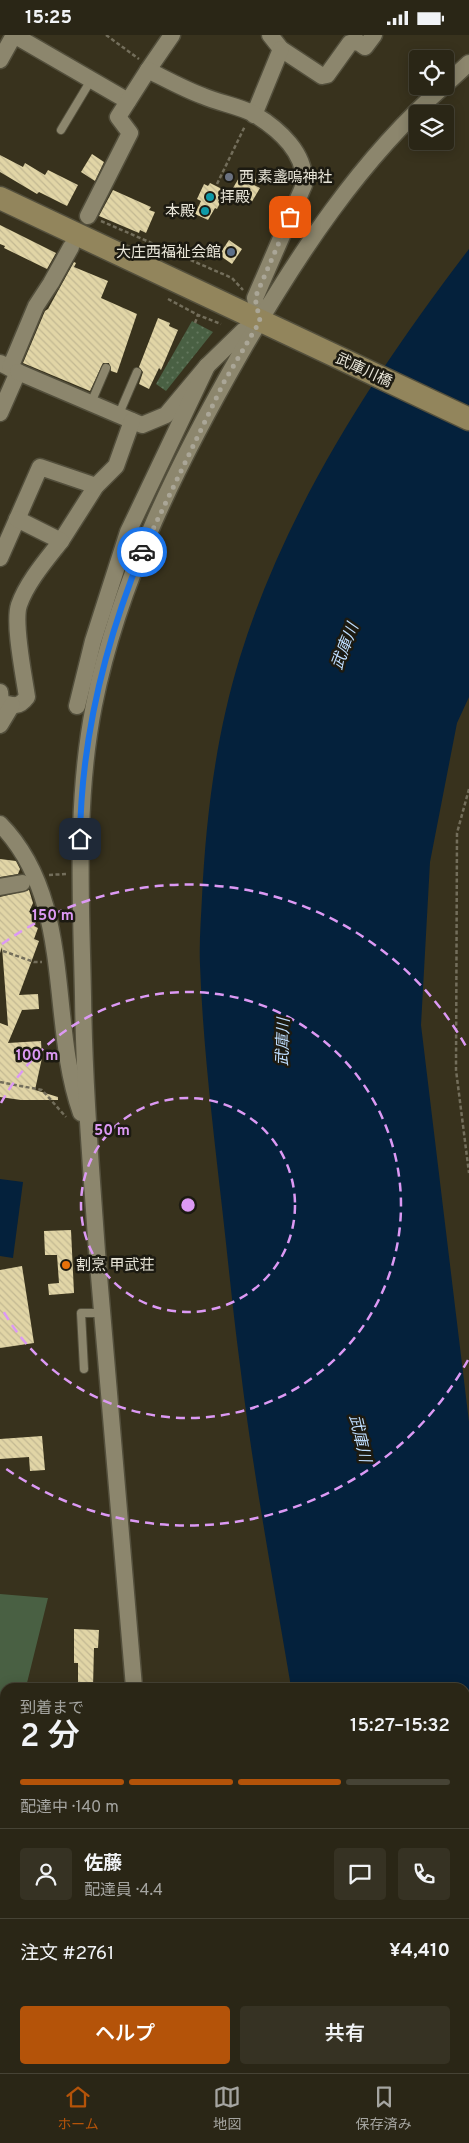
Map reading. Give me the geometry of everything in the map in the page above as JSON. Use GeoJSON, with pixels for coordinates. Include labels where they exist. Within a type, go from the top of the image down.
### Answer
{"type":"FeatureCollection","features":[{"type":"Feature","properties":{"kind":"street"},"geometry":{"type":"LineString","coordinates":[[0,60],[14,35],[128,101]]}},
{"type":"Feature","properties":{"kind":"street"},"geometry":{"type":"LineString","coordinates":[[88,216],[130,133],[118,117],[172,35]]}},
{"type":"Feature","properties":{"kind":"street"},"geometry":{"type":"LineString","coordinates":[[270,35],[281,49],[322,76],[327,75],[350,43],[358,42],[365,47],[374,35]]}},
{"type":"Feature","properties":{"kind":"street"},"geometry":{"type":"LineString","coordinates":[[252,114],[281,49]]}},
{"type":"Feature","properties":{"kind":"street"},"geometry":{"type":"LineString","coordinates":[[454,77],[469,63]]}},
{"type":"Feature","properties":{"kind":"street"},"geometry":{"type":"LineString","coordinates":[[149,69],[203,96],[252,114],[274,129],[298,155],[305,176],[304,185],[255,298],[260,321]]}},
{"type":"Feature","properties":{"kind":"street"},"geometry":{"type":"LineString","coordinates":[[134,1683],[110,1436],[84,1059],[80,804],[94,705],[118,614],[152,528],[224,382],[260,321],[318,232],[358,178],[396,132],[435,95]]}},
{"type":"Feature","properties":{"kind":"street","name":"武庫川橋"},"geometry":{"type":"LineString","coordinates":[[0,198],[469,419]]}},
{"type":"Feature","properties":{"kind":"street"},"geometry":{"type":"LineString","coordinates":[[0,413],[9,368],[36,306],[52,283],[71,247]]}},
{"type":"Feature","properties":{"kind":"street"},"geometry":{"type":"LineString","coordinates":[[9,368],[142,425],[166,415],[207,366],[243,331],[260,321]]}},
{"type":"Feature","properties":{"kind":"street"},"geometry":{"type":"LineString","coordinates":[[77,707],[96,631],[128,531],[207,366]]}},
{"type":"Feature","properties":{"kind":"street"},"geometry":{"type":"LineString","coordinates":[[0,691],[1,702],[12,705],[22,704],[27,697],[19,633],[19,606],[47,559],[61,541],[96,486],[116,466],[126,417]]}},
{"type":"Feature","properties":{"kind":"street"},"geometry":{"type":"LineString","coordinates":[[0,558],[40,467],[96,486]]}},
{"type":"Feature","properties":{"kind":"street"},"geometry":{"type":"LineString","coordinates":[[17,519],[61,541]]}},
{"type":"Feature","properties":{"kind":"street"},"geometry":{"type":"LineString","coordinates":[[0,725],[12,705]]}},
{"type":"Feature","properties":{"kind":"street"},"geometry":{"type":"LineString","coordinates":[[0,824],[17,847],[34,876],[52,932],[72,1087],[83,1119],[88,1124]]}},
{"type":"Feature","properties":{"kind":"street"},"geometry":{"type":"LineString","coordinates":[[0,887],[22,883]]}},
{"type":"Feature","properties":{"kind":"lane"},"geometry":{"type":"LineString","coordinates":[[61,130],[91,80]]}},
{"type":"Feature","properties":{"kind":"lane"},"geometry":{"type":"LineString","coordinates":[[91,403],[106,368]]}},
{"type":"Feature","properties":{"kind":"lane"},"geometry":{"type":"LineString","coordinates":[[126,417],[137,372]]}},
{"type":"Feature","properties":{"kind":"lane"},"geometry":{"type":"LineString","coordinates":[[84,1369],[81,1313],[102,1313]]}},
{"type":"Feature","properties":{"kind":"path"},"geometry":{"type":"LineString","coordinates":[[106,35],[149,69]]}},
{"type":"Feature","properties":{"kind":"path"},"geometry":{"type":"LineString","coordinates":[[217,184],[252,114]]}},
{"type":"Feature","properties":{"kind":"path"},"geometry":{"type":"LineString","coordinates":[[88,216],[232,278],[247,294]]}},
{"type":"Feature","properties":{"kind":"path"},"geometry":{"type":"LineString","coordinates":[[195,323],[198,315]]}},
{"type":"Feature","properties":{"kind":"path"},"geometry":{"type":"LineString","coordinates":[[469,789],[467,804],[457,833],[456,1070],[469,1173]]}},
{"type":"Feature","properties":{"kind":"path"},"geometry":{"type":"LineString","coordinates":[[4,951],[34,962],[56,963]]}},
{"type":"Feature","properties":{"kind":"path"},"geometry":{"type":"LineString","coordinates":[[0,1082],[42,1090],[77,1129],[88,1124]]}},
{"type":"Feature","properties":{"kind":"green space"},"geometry":{"type":"Polygon","coordinates":[[[192,321],[213,332],[166,391],[156,384],[192,321]]]}},
{"type":"Feature","properties":{"kind":"green space"},"geometry":{"type":"Polygon","coordinates":[[[0,1594],[48,1598],[27,1683],[0,1683],[0,1594]]]}},
{"type":"Feature","properties":{"kind":"water","name":"武庫川"},"geometry":{"type":"Polygon","coordinates":[[[469,249],[469,697],[457,723],[430,862],[421,1025],[469,1422],[469,1683],[290,1683],[257,1486],[237,1345],[203,1026],[200,948],[209,806],[218,746],[240,657],[259,602],[282,548],[336,443],[367,393],[469,249]]]}},
{"type":"Feature","properties":{"kind":"water"},"geometry":{"type":"Polygon","coordinates":[[[0,1179],[23,1182],[13,1258],[0,1256],[0,1179]]]}},
{"type":"Feature","properties":{"kind":"building"},"geometry":{"type":"Polygon","coordinates":[[[92,154],[104,162],[95,181],[81,172],[92,154]]]}},
{"type":"Feature","properties":{"kind":"building"},"geometry":{"type":"Polygon","coordinates":[[[0,155],[23,167],[25,163],[45,175],[48,170],[78,185],[67,206],[39,192],[37,194],[0,172],[0,155]]]}},
{"type":"Feature","properties":{"kind":"building"},"geometry":{"type":"Polygon","coordinates":[[[243,171],[257,180],[254,185],[260,188],[250,205],[230,193],[243,171]]]}},
{"type":"Feature","properties":{"kind":"building","name":"拝殿"},"geometry":{"type":"Polygon","coordinates":[[[210,183],[226,191],[217,209],[215,208],[208,220],[195,214],[201,201],[197,199],[204,184],[208,186],[210,183]]]}},
{"type":"Feature","properties":{"kind":"building"},"geometry":{"type":"Polygon","coordinates":[[[113,190],[151,207],[149,210],[155,212],[146,233],[140,230],[139,233],[99,216],[113,190]]]}},
{"type":"Feature","properties":{"kind":"building"},"geometry":{"type":"Polygon","coordinates":[[[0,225],[56,253],[47,269],[4,248],[5,246],[0,244],[0,225]]]}},
{"type":"Feature","properties":{"kind":"building","name":"大庄西福祉会館"},"geometry":{"type":"Polygon","coordinates":[[[229,240],[242,249],[232,264],[219,255],[229,240]]]}},
{"type":"Feature","properties":{"kind":"building"},"geometry":{"type":"Polygon","coordinates":[[[74,262],[76,263],[74,267],[108,281],[101,298],[137,314],[117,373],[111,371],[109,363],[103,363],[90,391],[23,363],[45,311],[48,309],[74,262]]]}},
{"type":"Feature","properties":{"kind":"building"},"geometry":{"type":"Polygon","coordinates":[[[158,318],[170,323],[169,326],[178,330],[161,370],[159,368],[149,389],[139,384],[143,372],[139,367],[158,318]]]}},
{"type":"Feature","properties":{"kind":"building"},"geometry":{"type":"Polygon","coordinates":[[[0,859],[16,861],[20,869],[18,874],[0,877],[0,859]]]}},
{"type":"Feature","properties":{"kind":"building"},"geometry":{"type":"Polygon","coordinates":[[[29,890],[33,903],[29,912],[37,915],[38,918],[34,926],[38,928],[34,939],[39,941],[19,995],[38,994],[39,1009],[22,1010],[8,1043],[41,1041],[42,1058],[35,1090],[58,1097],[58,1100],[21,1100],[0,1097],[0,1023],[8,1026],[2,947],[0,953],[0,897],[29,890]]]}},
{"type":"Feature","properties":{"kind":"building","name":"割烹 甲武荘"},"geometry":{"type":"Polygon","coordinates":[[[71,1230],[74,1293],[49,1295],[48,1284],[59,1283],[57,1255],[45,1255],[44,1231],[71,1230]]]}},
{"type":"Feature","properties":{"kind":"building"},"geometry":{"type":"Polygon","coordinates":[[[22,1266],[34,1343],[0,1348],[0,1270],[22,1266]]]}},
{"type":"Feature","properties":{"kind":"building"},"geometry":{"type":"Polygon","coordinates":[[[42,1436],[45,1470],[30,1471],[29,1457],[0,1459],[0,1439],[42,1436]]]}},
{"type":"Feature","properties":{"kind":"building"},"geometry":{"type":"Polygon","coordinates":[[[74,1629],[99,1630],[98,1648],[94,1648],[93,1683],[78,1683],[78,1663],[74,1663],[74,1629]]]}},
{"type":"Feature","properties":{"kind":"way so far"},"geometry":{"type":"LineString","coordinates":[[142,552],[224,382],[260,321],[255,298],[278,249],[290,217]]}},
{"type":"Feature","properties":{"kind":"place","name":"西 素盞嗚神社"},"geometry":{"type":"Point","coordinates":[229,177]}},
{"type":"Feature","properties":{"kind":"place","name":"拝殿"},"geometry":{"type":"Point","coordinates":[210,197]}},
{"type":"Feature","properties":{"kind":"place","name":"本殿"},"geometry":{"type":"Point","coordinates":[205,211]}},
{"type":"Feature","properties":{"kind":"place","name":"大庄西福祉会館"},"geometry":{"type":"Point","coordinates":[231,252]}},
{"type":"Feature","properties":{"kind":"place","name":"割烹 甲武荘"},"geometry":{"type":"Point","coordinates":[66,1265]}},
{"type":"Feature","properties":{"kind":"route"},"geometry":{"type":"LineString","coordinates":[[80,839],[80,804],[94,705],[118,614],[142,552]]}}]}
